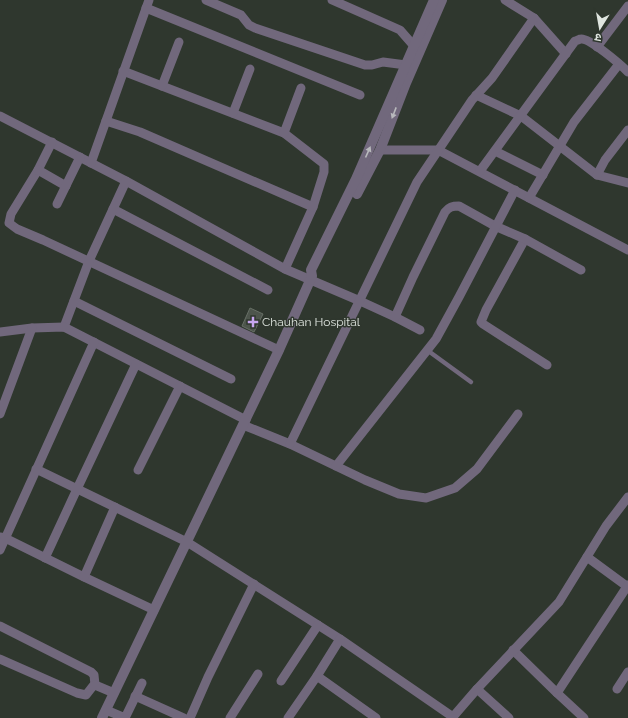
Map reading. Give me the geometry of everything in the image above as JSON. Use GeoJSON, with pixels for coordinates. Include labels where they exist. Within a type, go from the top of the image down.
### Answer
{"type":"FeatureCollection","features":[{"type":"Feature","properties":{"kind":"street"},"geometry":{"type":"LineString","coordinates":[[206,0],[241,15],[249,25],[255,28],[365,65],[383,62],[409,67]]}},
{"type":"Feature","properties":{"kind":"street"},"geometry":{"type":"LineString","coordinates":[[332,0],[400,30],[414,46]]}},
{"type":"Feature","properties":{"kind":"street"},"geometry":{"type":"LineString","coordinates":[[311,278],[317,274],[362,182],[380,150],[409,67],[414,46],[434,0]]}},
{"type":"Feature","properties":{"kind":"street"},"geometry":{"type":"LineString","coordinates":[[142,683],[125,718],[104,714],[279,350],[311,278],[311,270],[442,0]]}},
{"type":"Feature","properties":{"kind":"street"},"geometry":{"type":"LineString","coordinates":[[505,0],[534,18],[566,54]]}},
{"type":"Feature","properties":{"kind":"street"},"geometry":{"type":"LineString","coordinates":[[91,163],[147,4],[360,95]]}},
{"type":"Feature","properties":{"kind":"street"},"geometry":{"type":"LineString","coordinates":[[597,47],[628,6]]}},
{"type":"Feature","properties":{"kind":"street"},"geometry":{"type":"LineString","coordinates":[[290,444],[417,182],[472,100],[492,78],[534,18]]}},
{"type":"Feature","properties":{"kind":"street"},"geometry":{"type":"LineString","coordinates":[[480,172],[575,41],[582,39],[587,40],[628,72]]}},
{"type":"Feature","properties":{"kind":"street"},"geometry":{"type":"LineString","coordinates":[[162,86],[179,42]]}},
{"type":"Feature","properties":{"kind":"street"},"geometry":{"type":"LineString","coordinates":[[529,198],[574,122],[619,64]]}},
{"type":"Feature","properties":{"kind":"street"},"geometry":{"type":"LineString","coordinates":[[233,113],[250,69]]}},
{"type":"Feature","properties":{"kind":"street"},"geometry":{"type":"LineString","coordinates":[[123,71],[284,133],[324,164],[324,172],[313,207],[285,269]]}},
{"type":"Feature","properties":{"kind":"street"},"geometry":{"type":"LineString","coordinates":[[284,133],[301,88]]}},
{"type":"Feature","properties":{"kind":"street"},"geometry":{"type":"LineString","coordinates":[[476,95],[521,116],[597,175],[628,183]]}},
{"type":"Feature","properties":{"kind":"street"},"geometry":{"type":"LineString","coordinates":[[0,116],[126,181],[285,269],[311,278],[420,330]]}},
{"type":"Feature","properties":{"kind":"street"},"geometry":{"type":"LineString","coordinates":[[106,121],[140,132],[313,207]]}},
{"type":"Feature","properties":{"kind":"street"},"geometry":{"type":"LineString","coordinates":[[597,175],[605,160],[628,130]]}},
{"type":"Feature","properties":{"kind":"street"},"geometry":{"type":"LineString","coordinates":[[52,142],[9,222],[17,229],[279,350]]}},
{"type":"Feature","properties":{"kind":"street"},"geometry":{"type":"LineString","coordinates":[[380,150],[438,150],[628,250]]}},
{"type":"Feature","properties":{"kind":"street"},"geometry":{"type":"LineString","coordinates":[[495,152],[543,175]]}},
{"type":"Feature","properties":{"kind":"street"},"geometry":{"type":"LineString","coordinates":[[57,204],[80,157]]}},
{"type":"Feature","properties":{"kind":"street"},"geometry":{"type":"LineString","coordinates":[[38,170],[66,186]]}},
{"type":"Feature","properties":{"kind":"street"},"geometry":{"type":"LineString","coordinates":[[64,327],[89,262],[126,181]]}},
{"type":"Feature","properties":{"kind":"street"},"geometry":{"type":"LineString","coordinates":[[336,466],[436,339],[515,190]]}},
{"type":"Feature","properties":{"kind":"street"},"geometry":{"type":"LineString","coordinates":[[395,317],[445,212],[449,207],[459,206],[495,226],[525,239],[581,270]]}},
{"type":"Feature","properties":{"kind":"street"},"geometry":{"type":"LineString","coordinates":[[113,209],[268,290]]}},
{"type":"Feature","properties":{"kind":"street"},"geometry":{"type":"LineString","coordinates":[[525,239],[486,310],[481,322],[548,366]]}},
{"type":"Feature","properties":{"kind":"street"},"geometry":{"type":"LineString","coordinates":[[74,302],[231,380]]}},
{"type":"Feature","properties":{"kind":"street"},"geometry":{"type":"LineString","coordinates":[[0,332],[32,328],[64,327],[180,386],[244,422],[399,494],[426,498],[455,488],[477,469],[518,414]]}},
{"type":"Feature","properties":{"kind":"street"},"geometry":{"type":"LineString","coordinates":[[0,414],[32,328]]}},
{"type":"Feature","properties":{"kind":"street"},"geometry":{"type":"LineString","coordinates":[[0,550],[3,538],[94,342]]}},
{"type":"Feature","properties":{"kind":"street"},"geometry":{"type":"LineString","coordinates":[[46,558],[76,489],[136,364]]}},
{"type":"Feature","properties":{"kind":"street"},"geometry":{"type":"LineString","coordinates":[[138,470],[180,386]]}},
{"type":"Feature","properties":{"kind":"street"},"geometry":{"type":"LineString","coordinates":[[36,469],[187,542],[318,625],[452,717],[559,602],[606,526],[626,504]]}},
{"type":"Feature","properties":{"kind":"street"},"geometry":{"type":"LineString","coordinates":[[84,577],[115,508]]}},
{"type":"Feature","properties":{"kind":"street"},"geometry":{"type":"LineString","coordinates":[[3,538],[154,610]]}},
{"type":"Feature","properties":{"kind":"street"},"geometry":{"type":"LineString","coordinates":[[557,693],[628,586],[587,557]]}},
{"type":"Feature","properties":{"kind":"street"},"geometry":{"type":"LineString","coordinates":[[190,718],[208,677],[254,584]]}},
{"type":"Feature","properties":{"kind":"street"},"geometry":{"type":"LineString","coordinates":[[281,681],[318,625]]}},
{"type":"Feature","properties":{"kind":"street"},"geometry":{"type":"LineString","coordinates":[[0,626],[91,672],[94,675],[95,685],[88,694],[83,695],[0,659]]}},
{"type":"Feature","properties":{"kind":"street"},"geometry":{"type":"LineString","coordinates":[[290,717],[340,640]]}},
{"type":"Feature","properties":{"kind":"street"},"geometry":{"type":"LineString","coordinates":[[513,650],[584,718]]}},
{"type":"Feature","properties":{"kind":"street"},"geometry":{"type":"LineString","coordinates":[[617,689],[628,672]]}},
{"type":"Feature","properties":{"kind":"street"},"geometry":{"type":"LineString","coordinates":[[230,718],[258,674]]}},
{"type":"Feature","properties":{"kind":"street"},"geometry":{"type":"LineString","coordinates":[[317,676],[376,718]]}},
{"type":"Feature","properties":{"kind":"street"},"geometry":{"type":"LineString","coordinates":[[95,685],[114,693]]}},
{"type":"Feature","properties":{"kind":"street"},"geometry":{"type":"LineString","coordinates":[[477,689],[509,718]]}},
{"type":"Feature","properties":{"kind":"street"},"geometry":{"type":"LineString","coordinates":[[135,696],[184,718]]}},
{"type":"Feature","properties":{"kind":"lane"},"geometry":{"type":"LineString","coordinates":[[427,350],[471,382]]}},
{"type":"Feature","properties":{"kind":"building"},"geometry":{"type":"Polygon","coordinates":[[[250,308],[263,314],[254,332],[242,326],[250,308]]]}},
{"type":"Feature","properties":{"kind":"place","name":"Chauhan Hospital"},"geometry":{"type":"Point","coordinates":[253,322]}}]}
